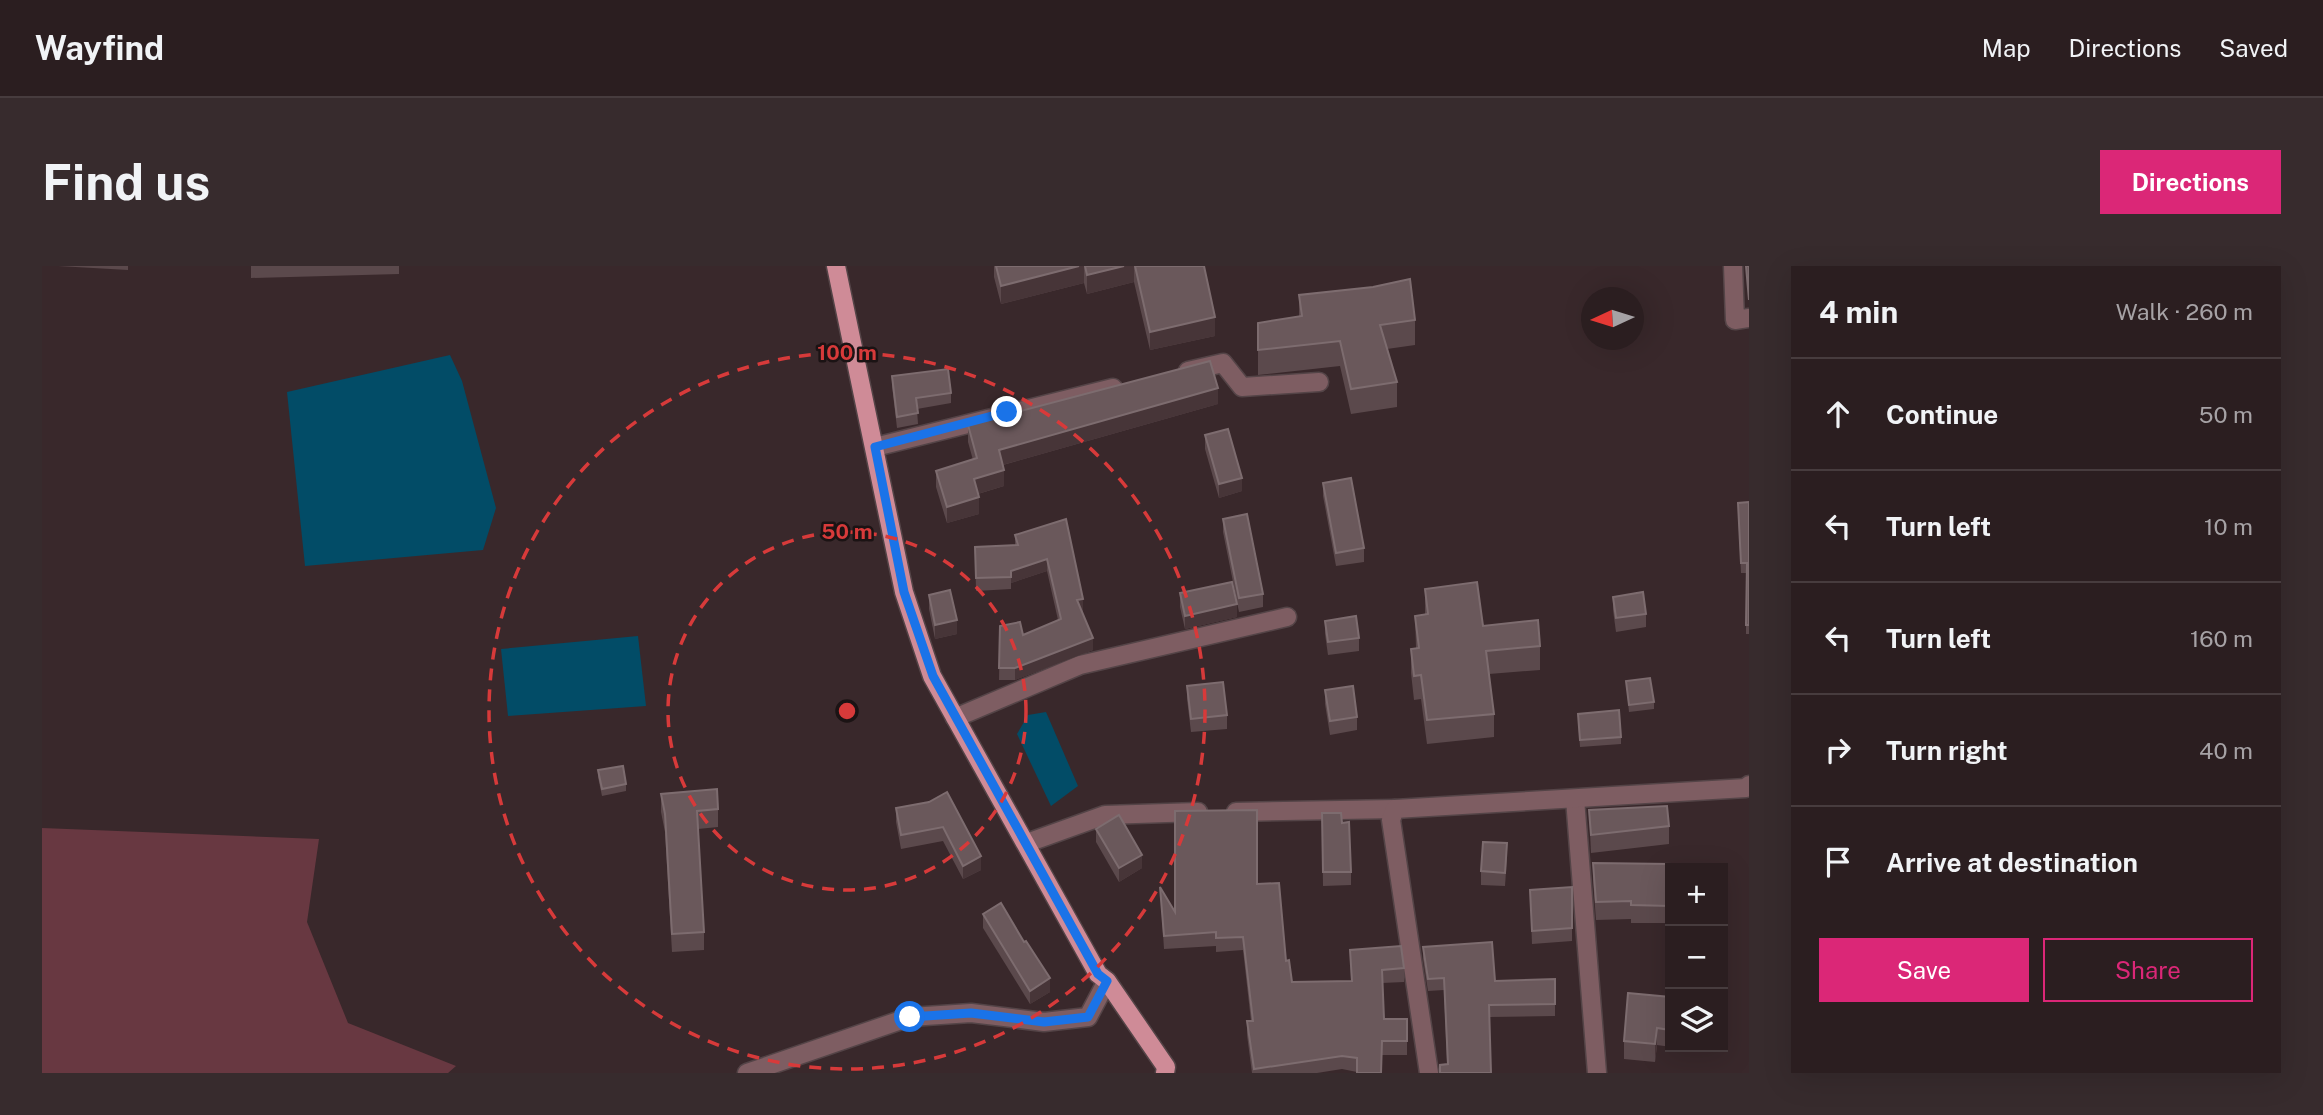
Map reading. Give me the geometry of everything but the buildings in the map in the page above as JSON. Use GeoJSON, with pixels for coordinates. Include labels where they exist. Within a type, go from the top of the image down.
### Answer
{"type":"FeatureCollection","features":[{"type":"Feature","properties":{"kind":"main road"},"geometry":{"type":"LineString","coordinates":[[836,266],[904,592],[933,676],[1098,974],[1107,981],[1166,1067],[1165,1073]]}},
{"type":"Feature","properties":{"kind":"street"},"geometry":{"type":"LineString","coordinates":[[1733,266],[1735,320],[1749,318]]}},
{"type":"Feature","properties":{"kind":"street"},"geometry":{"type":"LineString","coordinates":[[1169,375],[1223,363],[1242,387],[1319,382]]}},
{"type":"Feature","properties":{"kind":"street"},"geometry":{"type":"LineString","coordinates":[[875,447],[1128,384]]}},
{"type":"Feature","properties":{"kind":"street"},"geometry":{"type":"LineString","coordinates":[[955,718],[1080,665],[1287,617]]}},
{"type":"Feature","properties":{"kind":"street"},"geometry":{"type":"LineString","coordinates":[[1027,843],[1105,815],[1338,813],[1575,800],[1746,788],[1749,785]]}},
{"type":"Feature","properties":{"kind":"street"},"geometry":{"type":"LineString","coordinates":[[1575,800],[1597,1073]]}},
{"type":"Feature","properties":{"kind":"street"},"geometry":{"type":"LineString","coordinates":[[1395,809],[1391,820],[1429,1073]]}},
{"type":"Feature","properties":{"kind":"street"},"geometry":{"type":"LineString","coordinates":[[747,1073],[910,1017],[971,1013],[1044,1022],[1088,1017],[1107,981]]}},
{"type":"Feature","properties":{"kind":"shaded area"},"geometry":{"type":"Polygon","coordinates":[[[42,828],[319,839],[307,922],[348,1023],[456,1066],[448,1073],[42,1073],[42,828]]]}},
{"type":"Feature","properties":{"kind":"water"},"geometry":{"type":"Polygon","coordinates":[[[450,355],[462,381],[496,508],[483,550],[305,566],[287,392],[450,355]]]}},
{"type":"Feature","properties":{"kind":"water"},"geometry":{"type":"Polygon","coordinates":[[[638,636],[646,706],[508,716],[501,649],[638,636]]]}},
{"type":"Feature","properties":{"kind":"water"},"geometry":{"type":"Polygon","coordinates":[[[1046,712],[1078,786],[1051,806],[1017,734],[1028,715],[1046,712]]]}},
{"type":"Feature","properties":{"kind":"route"},"geometry":{"type":"LineString","coordinates":[[910,1017],[971,1013],[1044,1022],[1088,1017],[1107,981],[1098,974],[933,676],[904,592],[875,447],[1007,412]]}}]}
